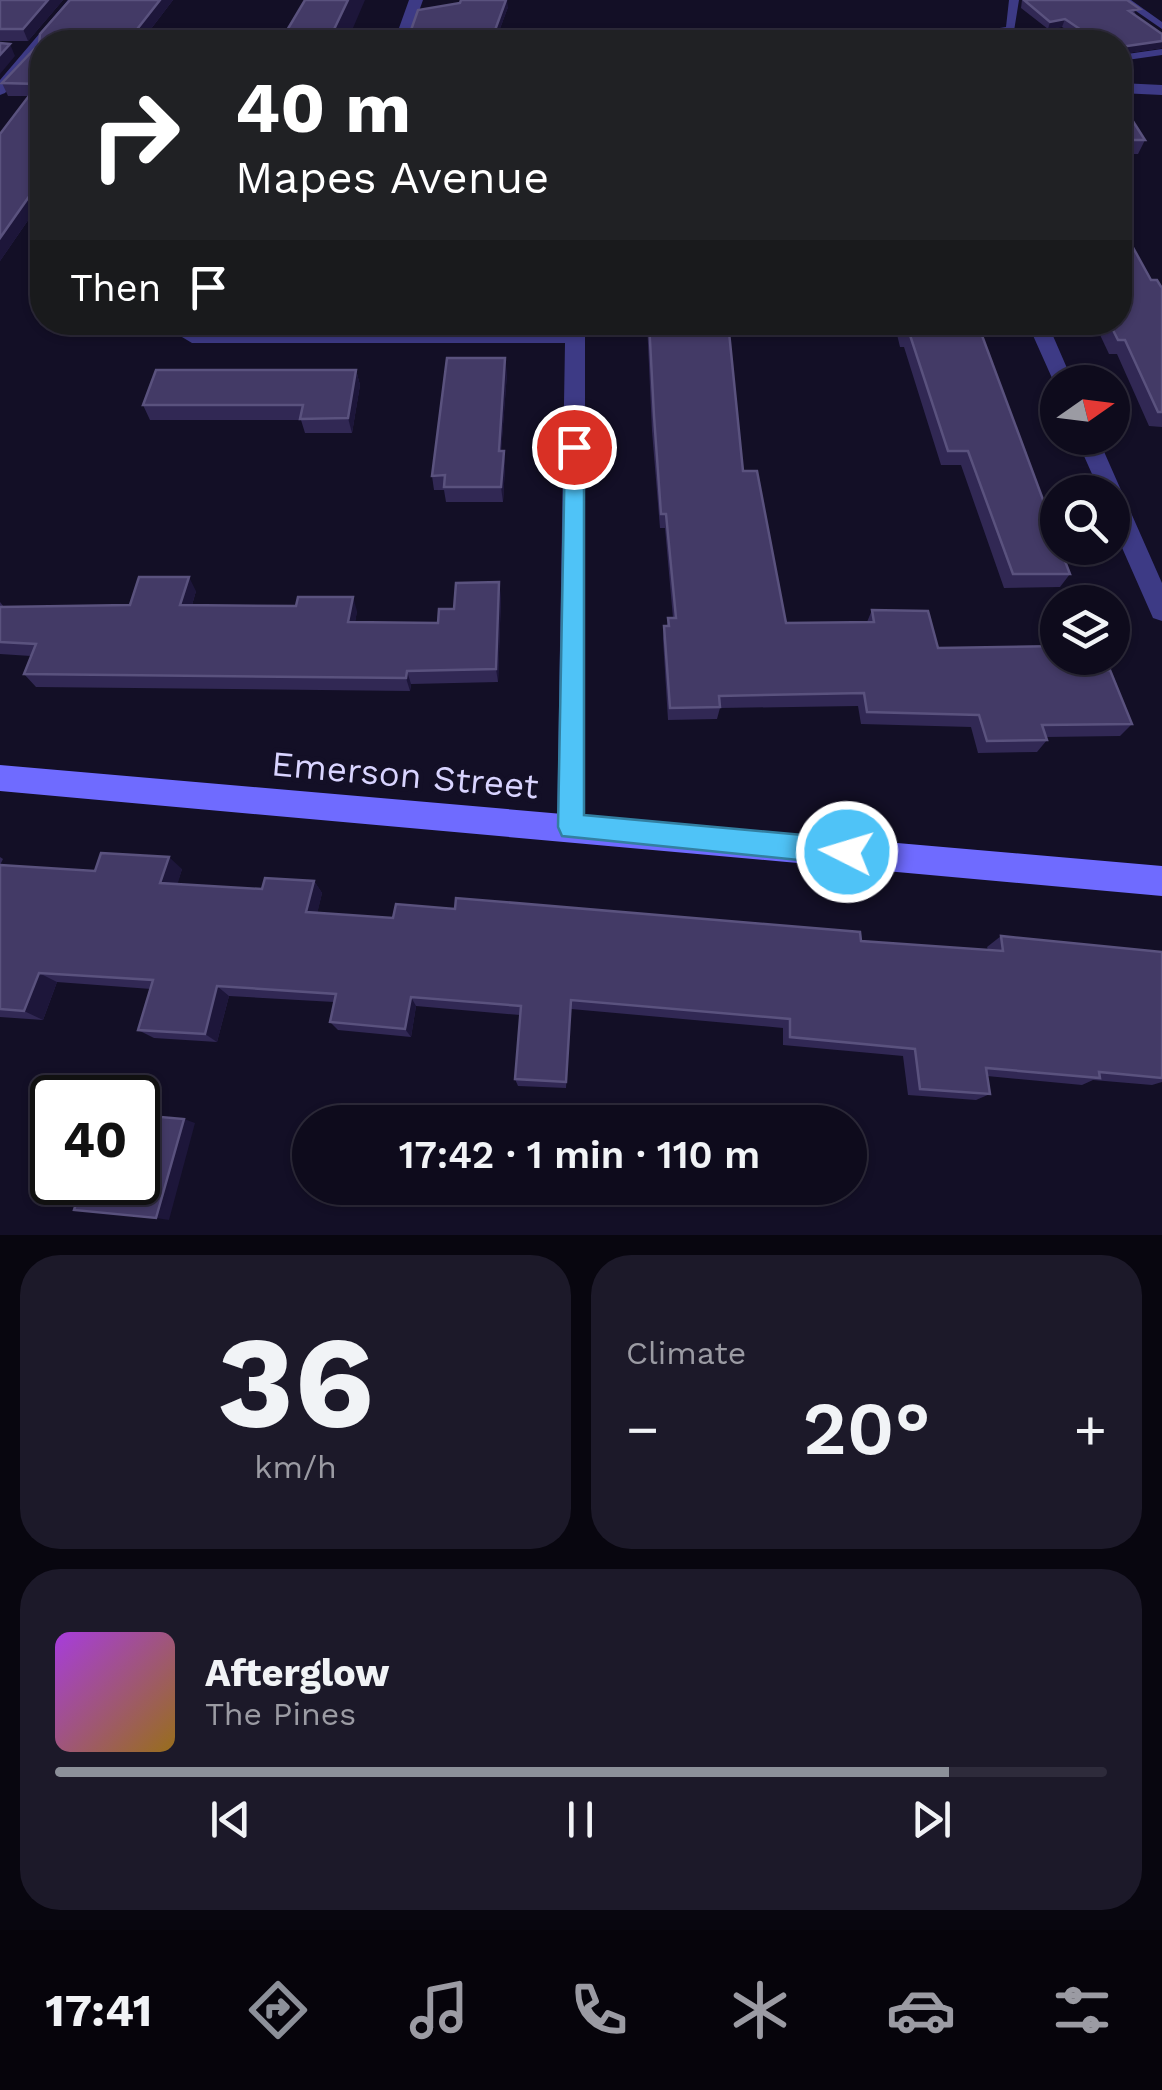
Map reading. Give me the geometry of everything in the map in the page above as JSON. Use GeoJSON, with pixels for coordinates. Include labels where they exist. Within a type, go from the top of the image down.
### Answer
{"type":"FeatureCollection","features":[{"type":"Feature","properties":{"kind":"street"},"geometry":{"type":"LineString","coordinates":[[53,30],[75,0]]}},
{"type":"Feature","properties":{"kind":"street"},"geometry":{"type":"LineString","coordinates":[[405,30],[416,0]]}},
{"type":"Feature","properties":{"kind":"street"},"geometry":{"type":"LineString","coordinates":[[10,48],[30,49]]}},
{"type":"Feature","properties":{"kind":"street"},"geometry":{"type":"LineString","coordinates":[[0,90],[30,58]]}},
{"type":"Feature","properties":{"kind":"street"},"geometry":{"type":"LineString","coordinates":[[1132,88],[1160,89]]}},
{"type":"Feature","properties":{"kind":"street"},"geometry":{"type":"LineString","coordinates":[[192,336],[256,335]]}},
{"type":"Feature","properties":{"kind":"street"},"geometry":{"type":"LineString","coordinates":[[571,827],[575,335]]}},
{"type":"Feature","properties":{"kind":"street"},"geometry":{"type":"LineString","coordinates":[[1043,335],[1056,365]]}},
{"type":"Feature","properties":{"kind":"street"},"geometry":{"type":"LineString","coordinates":[[1130,536],[1162,611]]}},
{"type":"Feature","properties":{"kind":"street","name":"Emerson Street"},"geometry":{"type":"LineString","coordinates":[[0,778],[1162,881]]}},
{"type":"Feature","properties":{"kind":"lane"},"geometry":{"type":"LineString","coordinates":[[1006,30],[1011,29],[1014,0]]}},
{"type":"Feature","properties":{"kind":"lane"},"geometry":{"type":"LineString","coordinates":[[1125,0],[1162,26]]}},
{"type":"Feature","properties":{"kind":"lane"},"geometry":{"type":"LineString","coordinates":[[1132,56],[1162,52]]}},
{"type":"Feature","properties":{"kind":"building"},"geometry":{"type":"Polygon","coordinates":[[[0,0],[48,0],[23,29],[0,29],[0,0]]]}},
{"type":"Feature","properties":{"kind":"building"},"geometry":{"type":"Polygon","coordinates":[[[70,0],[160,0],[136,30],[44,30],[70,0]]]}},
{"type":"Feature","properties":{"kind":"building"},"geometry":{"type":"Polygon","coordinates":[[[305,0],[348,0],[334,30],[287,30],[305,0]]]}},
{"type":"Feature","properties":{"kind":"building"},"geometry":{"type":"Polygon","coordinates":[[[506,0],[495,30],[411,30],[418,10],[506,0]]]}},
{"type":"Feature","properties":{"kind":"building"},"geometry":{"type":"Polygon","coordinates":[[[1024,0],[1127,0],[1140,9],[1129,11],[1162,34],[1162,41],[1132,45],[1132,30],[1081,30],[1065,19],[1050,22],[1024,0]]]}},
{"type":"Feature","properties":{"kind":"building"},"geometry":{"type":"Polygon","coordinates":[[[30,53],[30,84],[2,83],[30,53]]]}},
{"type":"Feature","properties":{"kind":"building"},"geometry":{"type":"Polygon","coordinates":[[[30,95],[30,195],[0,238],[0,134],[30,95]]]}},
{"type":"Feature","properties":{"kind":"building"},"geometry":{"type":"Polygon","coordinates":[[[1132,120],[1145,140],[1132,140],[1132,120]]]}},
{"type":"Feature","properties":{"kind":"building"},"geometry":{"type":"Polygon","coordinates":[[[1132,246],[1151,280],[1157,280],[1162,288],[1162,412],[1158,412],[1125,340],[1118,340],[1116,335],[1132,335],[1132,246]]]}},
{"type":"Feature","properties":{"kind":"building"},"geometry":{"type":"Polygon","coordinates":[[[650,335],[729,335],[743,471],[757,471],[786,623],[874,622],[872,610],[928,611],[938,648],[1040,646],[1040,675],[1112,675],[1132,724],[1042,725],[1047,740],[987,741],[979,715],[867,712],[864,693],[719,696],[720,707],[670,708],[664,626],[669,626],[668,618],[676,618],[666,514],[661,514],[650,335]]]}},
{"type":"Feature","properties":{"kind":"building"},"geometry":{"type":"Polygon","coordinates":[[[910,335],[982,335],[1040,492],[1040,565],[1067,565],[1070,574],[1013,574],[968,451],[948,451],[910,335]]]}},
{"type":"Feature","properties":{"kind":"building"},"geometry":{"type":"Polygon","coordinates":[[[447,358],[505,358],[499,451],[504,451],[501,487],[444,487],[445,475],[432,476],[447,358]]]}},
{"type":"Feature","properties":{"kind":"building"},"geometry":{"type":"Polygon","coordinates":[[[156,370],[356,370],[348,418],[300,419],[303,405],[143,405],[156,370]]]}},
{"type":"Feature","properties":{"kind":"building"},"geometry":{"type":"Polygon","coordinates":[[[139,577],[189,577],[180,605],[296,606],[298,597],[353,597],[348,622],[438,623],[439,609],[454,609],[456,583],[499,582],[496,669],[407,671],[406,678],[24,674],[36,644],[0,642],[0,607],[130,605],[139,577]]]}},
{"type":"Feature","properties":{"kind":"building"},"geometry":{"type":"Polygon","coordinates":[[[101,853],[169,857],[160,883],[262,889],[265,878],[314,881],[306,912],[393,918],[396,904],[455,909],[456,898],[860,932],[861,941],[1003,951],[1001,936],[1162,952],[1162,1078],[1099,1072],[1100,1078],[986,1068],[990,1094],[920,1089],[915,1049],[790,1037],[790,1019],[571,1000],[566,1082],[515,1079],[521,1006],[411,997],[405,1029],[330,1022],[336,994],[217,986],[205,1034],[138,1030],[153,980],[39,973],[24,1011],[0,1009],[0,865],[95,871],[101,853]]]}},
{"type":"Feature","properties":{"kind":"building"},"geometry":{"type":"Polygon","coordinates":[[[160,1117],[184,1119],[160,1204],[160,1117]]]}},
{"type":"Feature","properties":{"kind":"building"},"geometry":{"type":"Polygon","coordinates":[[[76,1205],[160,1205],[156,1218],[74,1210],[76,1205]]]}},
{"type":"Feature","properties":{"kind":"route"},"geometry":{"type":"LineString","coordinates":[[574,447],[571,827],[847,852]]}}]}
